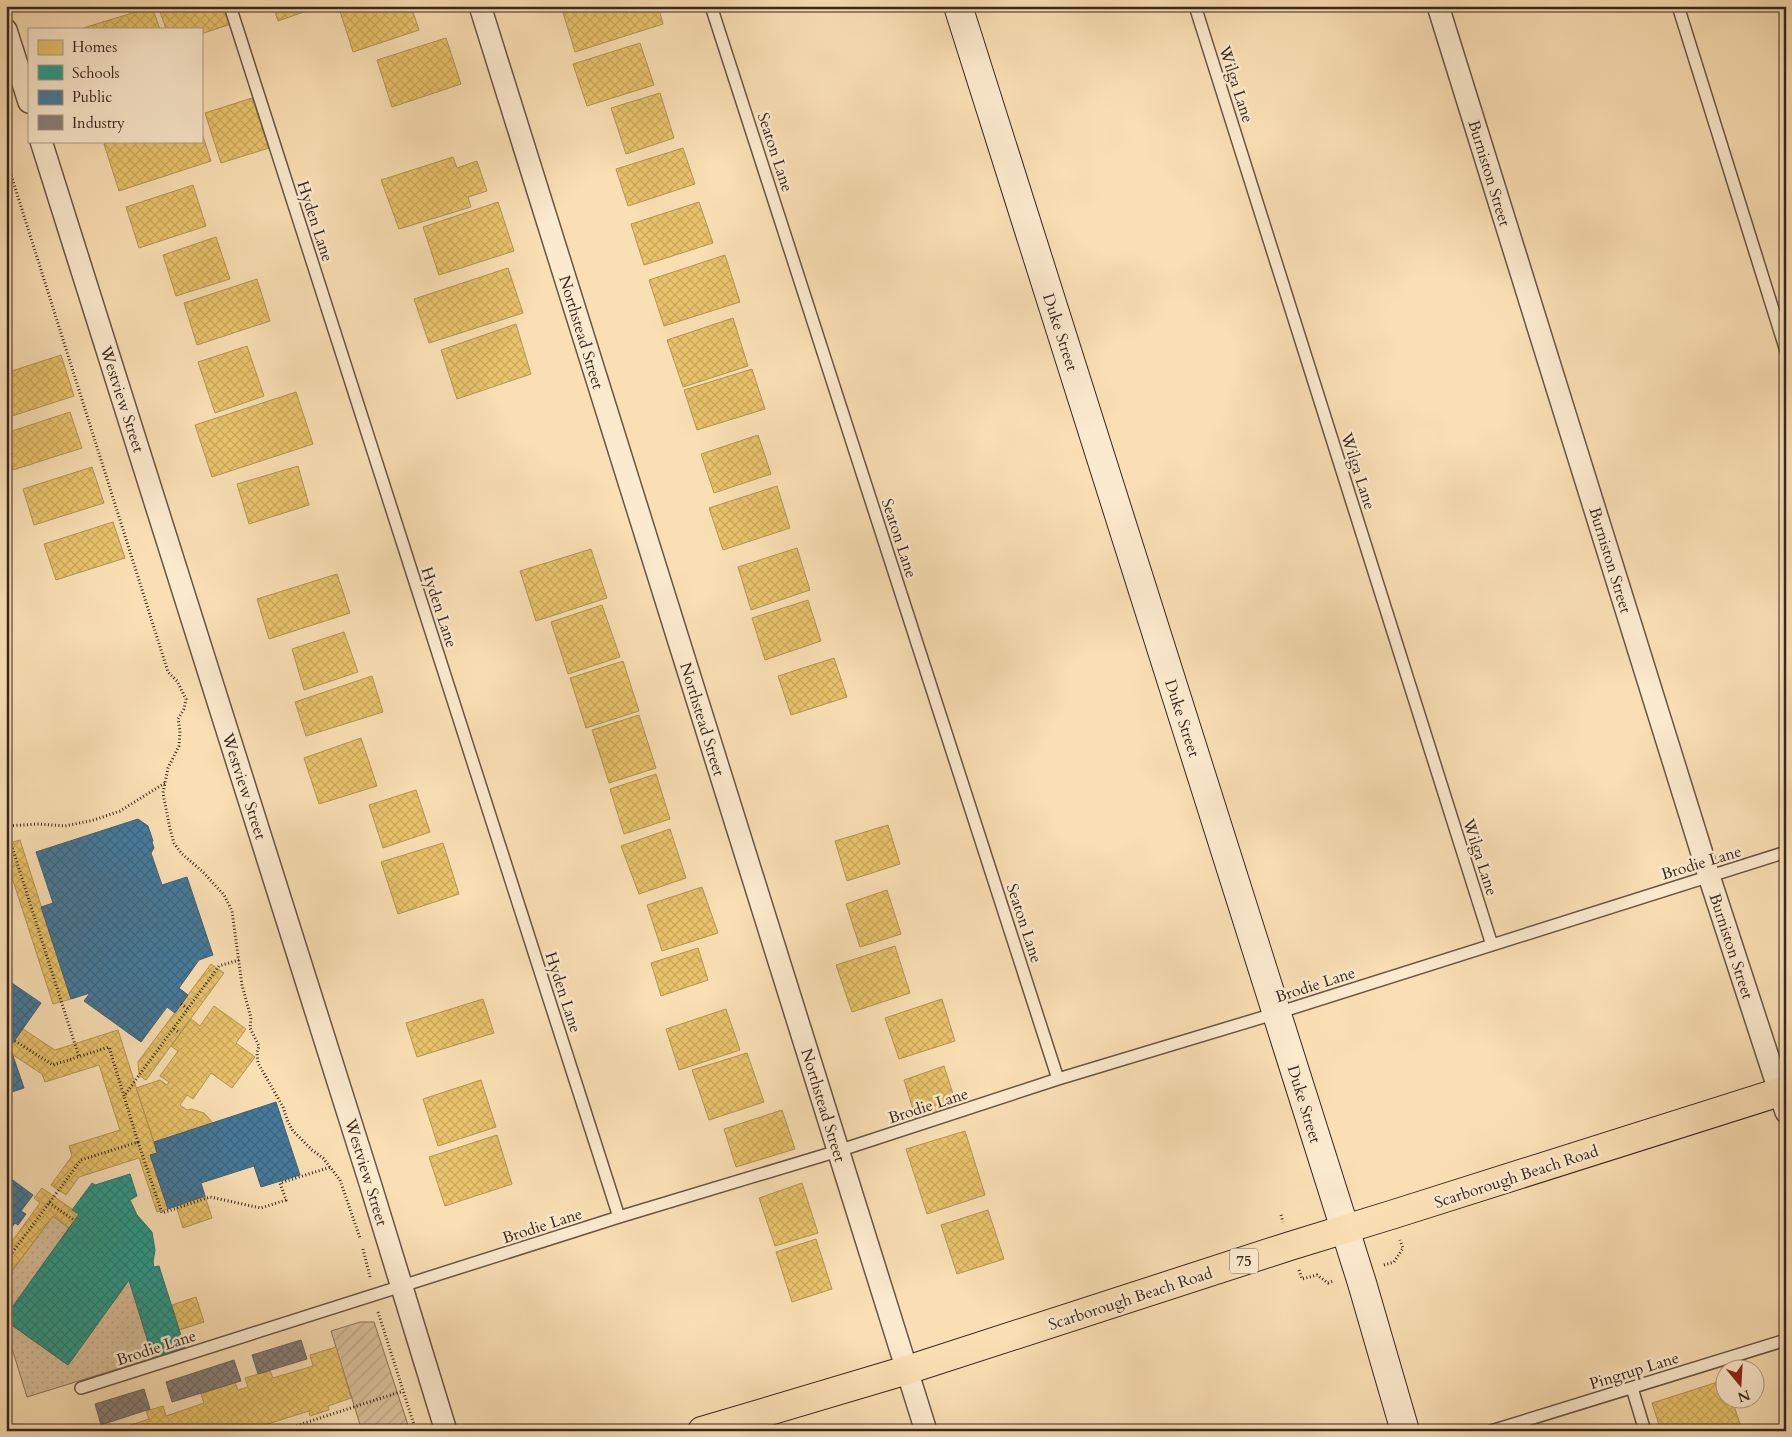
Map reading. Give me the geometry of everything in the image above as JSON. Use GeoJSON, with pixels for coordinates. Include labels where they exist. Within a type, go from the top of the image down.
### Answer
{"type":"FeatureCollection","features":[{"type":"Feature","properties":{"kind":"main road","name":"Duke Street"},"geometry":{"type":"LineString","coordinates":[[958,6],[1277,1013],[1405,1431]]}},
{"type":"Feature","properties":{"kind":"main road","name":"Scarborough Beach Road"},"geometry":{"type":"LineString","coordinates":[[702,1431],[907,1370],[1290,1246],[1784,1098]]}},
{"type":"Feature","properties":{"kind":"street","name":"Northstead Street"},"geometry":{"type":"LineString","coordinates":[[480,6],[926,1431]]}},
{"type":"Feature","properties":{"kind":"street","name":"Burniston Street"},"geometry":{"type":"LineString","coordinates":[[1438,6],[1709,876],[1784,1098]]}},
{"type":"Feature","properties":{"kind":"street"},"geometry":{"type":"LineString","coordinates":[[6,30],[28,99]]}},
{"type":"Feature","properties":{"kind":"street","name":"Westview Street"},"geometry":{"type":"LineString","coordinates":[[41,142],[446,1431]]}},
{"type":"Feature","properties":{"kind":"lane","name":"Hyden Lane"},"geometry":{"type":"LineString","coordinates":[[230,6],[619,1217]]}},
{"type":"Feature","properties":{"kind":"lane","name":"Seaton Lane"},"geometry":{"type":"LineString","coordinates":[[712,6],[1058,1079]]}},
{"type":"Feature","properties":{"kind":"lane","name":"Wilga Lane"},"geometry":{"type":"LineString","coordinates":[[1195,6],[1492,945]]}},
{"type":"Feature","properties":{"kind":"lane"},"geometry":{"type":"LineString","coordinates":[[1678,6],[1786,351]]}},
{"type":"Feature","properties":{"kind":"lane","name":"Brodie Lane"},"geometry":{"type":"LineString","coordinates":[[81,1388],[619,1217],[838,1151],[1058,1079],[1277,1013],[1786,852]]}},
{"type":"Feature","properties":{"kind":"lane","name":"Pingrup Lane"},"geometry":{"type":"LineString","coordinates":[[1491,1431],[1786,1340]]}},
{"type":"Feature","properties":{"kind":"lane"},"geometry":{"type":"LineString","coordinates":[[1632,1388],[1645,1431]]}},
{"type":"Feature","properties":{"kind":"path"},"geometry":{"type":"LineString","coordinates":[[6,159],[168,672],[177,681],[186,699],[184,709],[178,719],[180,731],[179,746],[168,768],[163,793],[174,843],[181,853],[203,872],[224,895],[232,911],[242,985],[251,1018],[250,1028],[259,1046],[257,1053],[258,1062],[283,1107],[293,1131],[323,1158]]}},
{"type":"Feature","properties":{"kind":"path"},"geometry":{"type":"LineString","coordinates":[[79,1057],[6,827],[39,824],[65,826],[94,820],[120,811],[165,782]]}},
{"type":"Feature","properties":{"kind":"path"},"geometry":{"type":"LineString","coordinates":[[124,1096],[219,966],[239,960]]}},
{"type":"Feature","properties":{"kind":"path"},"geometry":{"type":"LineString","coordinates":[[181,1004],[188,1009]]}},
{"type":"Feature","properties":{"kind":"path"},"geometry":{"type":"LineString","coordinates":[[174,1029],[180,1033]]}},
{"type":"Feature","properties":{"kind":"path"},"geometry":{"type":"LineString","coordinates":[[15,1041],[53,1065],[109,1047],[162,1213],[210,1197],[261,1208],[286,1200],[280,1183],[331,1167]]}},
{"type":"Feature","properties":{"kind":"path"},"geometry":{"type":"LineString","coordinates":[[6,1261],[81,1160],[138,1142]]}},
{"type":"Feature","properties":{"kind":"path"},"geometry":{"type":"LineString","coordinates":[[50,1203],[74,1220]]}},
{"type":"Feature","properties":{"kind":"path"},"geometry":{"type":"LineString","coordinates":[[6,1251],[11,1254]]}},
{"type":"Feature","properties":{"kind":"path"},"geometry":{"type":"LineString","coordinates":[[280,1431],[403,1391]]}},
{"type":"Feature","properties":{"kind":"shaded area"},"geometry":{"type":"Polygon","coordinates":[[[53,1216],[69,1228],[6,1316],[6,1279],[53,1216]]]}},
{"type":"Feature","properties":{"kind":"shaded area"},"geometry":{"type":"Polygon","coordinates":[[[129,1280],[153,1358],[27,1397],[6,1329],[6,1321],[68,1365],[129,1280]]]}},
{"type":"Feature","properties":{"kind":"shaded area"},"geometry":{"type":"Polygon","coordinates":[[[360,1322],[374,1322],[410,1431],[362,1431],[331,1331],[360,1322]]]}},
{"type":"Feature","properties":{"kind":"building: Homes"},"geometry":{"type":"Polygon","coordinates":[[[158,6],[226,6],[231,24],[202,34],[202,28],[166,28],[158,6]]]}},
{"type":"Feature","properties":{"kind":"building: Homes"},"geometry":{"type":"Polygon","coordinates":[[[273,6],[321,6],[278,21],[273,6]]]}},
{"type":"Feature","properties":{"kind":"building: Homes"},"geometry":{"type":"Polygon","coordinates":[[[343,6],[411,6],[419,30],[353,52],[339,8],[343,6]]]}},
{"type":"Feature","properties":{"kind":"building: Homes"},"geometry":{"type":"Polygon","coordinates":[[[561,6],[658,6],[663,24],[575,52],[561,6]]]}},
{"type":"Feature","properties":{"kind":"building: Homes"},"geometry":{"type":"Polygon","coordinates":[[[152,7],[160,28],[83,28],[152,7]]]}},
{"type":"Feature","properties":{"kind":"building: Homes"},"geometry":{"type":"Polygon","coordinates":[[[446,38],[461,84],[392,107],[377,60],[446,38]]]}},
{"type":"Feature","properties":{"kind":"building: Homes"},"geometry":{"type":"Polygon","coordinates":[[[640,43],[654,85],[587,106],[573,64],[640,43]]]}},
{"type":"Feature","properties":{"kind":"building: Homes"},"geometry":{"type":"Polygon","coordinates":[[[660,93],[674,138],[626,154],[611,108],[660,93]]]}},
{"type":"Feature","properties":{"kind":"building: Homes"},"geometry":{"type":"Polygon","coordinates":[[[252,98],[269,148],[221,163],[205,113],[252,98]]]}},
{"type":"Feature","properties":{"kind":"building: Homes"},"geometry":{"type":"Polygon","coordinates":[[[202,133],[211,161],[119,191],[104,144],[109,142],[202,142],[202,133]]]}},
{"type":"Feature","properties":{"kind":"building: Homes"},"geometry":{"type":"Polygon","coordinates":[[[683,148],[695,184],[628,206],[616,169],[683,148]]]}},
{"type":"Feature","properties":{"kind":"building: Homes"},"geometry":{"type":"Polygon","coordinates":[[[453,157],[457,168],[477,161],[487,191],[468,197],[471,207],[399,229],[381,180],[453,157]]]}},
{"type":"Feature","properties":{"kind":"building: Homes"},"geometry":{"type":"Polygon","coordinates":[[[193,185],[206,226],[139,248],[126,207],[193,185]]]}},
{"type":"Feature","properties":{"kind":"building: Homes"},"geometry":{"type":"Polygon","coordinates":[[[498,202],[514,251],[439,275],[423,227],[498,202]]]}},
{"type":"Feature","properties":{"kind":"building: Homes"},"geometry":{"type":"Polygon","coordinates":[[[699,202],[713,243],[644,265],[631,224],[699,202]]]}},
{"type":"Feature","properties":{"kind":"building: Homes"},"geometry":{"type":"Polygon","coordinates":[[[216,237],[230,279],[176,296],[163,255],[216,237]]]}},
{"type":"Feature","properties":{"kind":"building: Homes"},"geometry":{"type":"Polygon","coordinates":[[[725,255],[740,302],[664,326],[649,280],[725,255]]]}},
{"type":"Feature","properties":{"kind":"building: Homes"},"geometry":{"type":"Polygon","coordinates":[[[508,268],[523,313],[429,343],[414,299],[508,268]]]}},
{"type":"Feature","properties":{"kind":"building: Homes"},"geometry":{"type":"Polygon","coordinates":[[[257,279],[270,321],[197,345],[184,303],[257,279]]]}},
{"type":"Feature","properties":{"kind":"building: Homes"},"geometry":{"type":"Polygon","coordinates":[[[733,318],[748,366],[683,387],[667,340],[733,318]]]}},
{"type":"Feature","properties":{"kind":"building: Homes"},"geometry":{"type":"Polygon","coordinates":[[[516,324],[531,374],[457,399],[441,350],[516,324]]]}},
{"type":"Feature","properties":{"kind":"building: Homes"},"geometry":{"type":"Polygon","coordinates":[[[247,346],[264,396],[215,413],[198,362],[247,346]]]}},
{"type":"Feature","properties":{"kind":"building: Homes"},"geometry":{"type":"Polygon","coordinates":[[[61,355],[74,396],[6,418],[6,373],[61,355]]]}},
{"type":"Feature","properties":{"kind":"building: Homes"},"geometry":{"type":"Polygon","coordinates":[[[752,369],[765,409],[697,430],[684,390],[752,369]]]}},
{"type":"Feature","properties":{"kind":"building: Homes"},"geometry":{"type":"Polygon","coordinates":[[[296,392],[313,444],[212,477],[195,425],[296,392]]]}},
{"type":"Feature","properties":{"kind":"building: Homes"},"geometry":{"type":"Polygon","coordinates":[[[70,412],[82,448],[13,470],[6,450],[6,433],[70,412]]]}},
{"type":"Feature","properties":{"kind":"building: Homes"},"geometry":{"type":"Polygon","coordinates":[[[758,435],[771,474],[714,493],[701,454],[758,435]]]}},
{"type":"Feature","properties":{"kind":"building: Homes"},"geometry":{"type":"Polygon","coordinates":[[[298,466],[309,505],[249,524],[237,484],[298,466]]]}},
{"type":"Feature","properties":{"kind":"building: Homes"},"geometry":{"type":"Polygon","coordinates":[[[92,467],[104,503],[34,525],[23,489],[92,467]]]}},
{"type":"Feature","properties":{"kind":"building: Homes"},"geometry":{"type":"Polygon","coordinates":[[[777,486],[790,528],[723,550],[709,508],[777,486]]]}},
{"type":"Feature","properties":{"kind":"building: Homes"},"geometry":{"type":"Polygon","coordinates":[[[113,522],[125,558],[56,580],[44,544],[113,522]]]}},
{"type":"Feature","properties":{"kind":"building: Homes"},"geometry":{"type":"Polygon","coordinates":[[[797,548],[810,590],[751,610],[738,567],[797,548]]]}},
{"type":"Feature","properties":{"kind":"building: Homes"},"geometry":{"type":"Polygon","coordinates":[[[591,549],[607,598],[536,621],[520,571],[591,549]]]}},
{"type":"Feature","properties":{"kind":"building: Homes"},"geometry":{"type":"Polygon","coordinates":[[[337,574],[350,613],[269,639],[257,599],[337,574]]]}},
{"type":"Feature","properties":{"kind":"building: Homes"},"geometry":{"type":"Polygon","coordinates":[[[808,600],[821,641],[765,660],[752,618],[808,600]]]}},
{"type":"Feature","properties":{"kind":"building: Homes"},"geometry":{"type":"Polygon","coordinates":[[[602,605],[620,657],[568,674],[551,622],[602,605]]]}},
{"type":"Feature","properties":{"kind":"building: Homes"},"geometry":{"type":"Polygon","coordinates":[[[344,632],[358,672],[304,690],[292,649],[344,632]]]}},
{"type":"Feature","properties":{"kind":"building: Homes"},"geometry":{"type":"Polygon","coordinates":[[[834,658],[847,697],[791,715],[778,676],[834,658]]]}},
{"type":"Feature","properties":{"kind":"building: Homes"},"geometry":{"type":"Polygon","coordinates":[[[623,661],[639,711],[586,728],[570,678],[623,661]]]}},
{"type":"Feature","properties":{"kind":"building: Homes"},"geometry":{"type":"Polygon","coordinates":[[[372,676],[383,712],[306,736],[295,702],[372,676]]]}},
{"type":"Feature","properties":{"kind":"building: Homes"},"geometry":{"type":"Polygon","coordinates":[[[639,715],[656,768],[609,783],[592,730],[639,715]]]}},
{"type":"Feature","properties":{"kind":"building: Homes"},"geometry":{"type":"Polygon","coordinates":[[[361,738],[377,786],[319,804],[304,758],[361,738]]]}},
{"type":"Feature","properties":{"kind":"building: Homes"},"geometry":{"type":"Polygon","coordinates":[[[656,774],[670,819],[624,834],[610,789],[656,774]]]}},
{"type":"Feature","properties":{"kind":"building: Homes"},"geometry":{"type":"Polygon","coordinates":[[[416,790],[430,832],[383,848],[369,805],[416,790]]]}},
{"type":"Feature","properties":{"kind":"building: Homes"},"geometry":{"type":"Polygon","coordinates":[[[888,825],[900,864],[847,881],[835,841],[888,825]]]}},
{"type":"Feature","properties":{"kind":"building: Homes"},"geometry":{"type":"Polygon","coordinates":[[[670,829],[686,878],[639,894],[621,846],[670,829]]]}},
{"type":"Feature","properties":{"kind":"building: Homes"},"geometry":{"type":"Polygon","coordinates":[[[20,840],[71,999],[53,1004],[6,859],[6,844],[20,840]]]}},
{"type":"Feature","properties":{"kind":"building: Homes"},"geometry":{"type":"Polygon","coordinates":[[[443,843],[459,894],[398,914],[381,862],[443,843]]]}},
{"type":"Feature","properties":{"kind":"building: Homes"},"geometry":{"type":"Polygon","coordinates":[[[702,887],[718,933],[662,951],[647,905],[702,887]]]}},
{"type":"Feature","properties":{"kind":"building: Homes"},"geometry":{"type":"Polygon","coordinates":[[[887,890],[901,934],[860,947],[846,904],[887,890]]]}},
{"type":"Feature","properties":{"kind":"building: Homes"},"geometry":{"type":"Polygon","coordinates":[[[895,946],[910,993],[852,1012],[836,965],[895,946]]]}},
{"type":"Feature","properties":{"kind":"building: Homes"},"geometry":{"type":"Polygon","coordinates":[[[698,948],[708,980],[661,996],[651,963],[698,948]]]}},
{"type":"Feature","properties":{"kind":"building: Homes"},"geometry":{"type":"Polygon","coordinates":[[[211,964],[224,973],[146,1080],[139,1075],[138,1062],[211,964]]]}},
{"type":"Feature","properties":{"kind":"building: Homes"},"geometry":{"type":"Polygon","coordinates":[[[483,999],[494,1033],[417,1057],[406,1023],[483,999]]]}},
{"type":"Feature","properties":{"kind":"building: Homes"},"geometry":{"type":"Polygon","coordinates":[[[942,999],[955,1041],[899,1059],[885,1018],[942,999]]]}},
{"type":"Feature","properties":{"kind":"building: Homes"},"geometry":{"type":"Polygon","coordinates":[[[214,1006],[246,1029],[236,1043],[255,1057],[232,1088],[211,1073],[193,1099],[187,1095],[180,1105],[187,1110],[191,1109],[204,1113],[213,1123],[154,1142],[136,1088],[160,1080],[167,1085],[169,1082],[160,1076],[178,1051],[171,1046],[191,1019],[200,1026],[214,1006]]]}},
{"type":"Feature","properties":{"kind":"building: Homes"},"geometry":{"type":"Polygon","coordinates":[[[726,1009],[740,1050],[679,1070],[666,1029],[726,1009]]]}},
{"type":"Feature","properties":{"kind":"building: Homes"},"geometry":{"type":"Polygon","coordinates":[[[23,1029],[55,1050],[118,1030],[157,1153],[150,1155],[168,1209],[157,1212],[139,1158],[79,1177],[66,1195],[51,1185],[72,1156],[69,1146],[120,1130],[99,1065],[45,1082],[42,1074],[13,1055],[10,1047],[23,1029]]]}},
{"type":"Feature","properties":{"kind":"building: Homes"},"geometry":{"type":"Polygon","coordinates":[[[747,1053],[764,1102],[709,1120],[692,1070],[747,1053]]]}},
{"type":"Feature","properties":{"kind":"building: Homes"},"geometry":{"type":"Polygon","coordinates":[[[944,1066],[957,1106],[916,1119],[904,1080],[944,1066]]]}},
{"type":"Feature","properties":{"kind":"building: Homes"},"geometry":{"type":"Polygon","coordinates":[[[481,1080],[496,1127],[438,1146],[423,1099],[481,1080]]]}},
{"type":"Feature","properties":{"kind":"building: Homes"},"geometry":{"type":"Polygon","coordinates":[[[782,1110],[795,1149],[736,1167],[724,1129],[782,1110]]]}},
{"type":"Feature","properties":{"kind":"building: Homes"},"geometry":{"type":"Polygon","coordinates":[[[965,1131],[985,1195],[927,1214],[906,1149],[965,1131]]]}},
{"type":"Feature","properties":{"kind":"building: Homes"},"geometry":{"type":"Polygon","coordinates":[[[497,1135],[512,1184],[445,1206],[429,1157],[497,1135]]]}},
{"type":"Feature","properties":{"kind":"building: Homes"},"geometry":{"type":"Polygon","coordinates":[[[802,1183],[818,1233],[775,1246],[759,1198],[802,1183]]]}},
{"type":"Feature","properties":{"kind":"building: Homes"},"geometry":{"type":"Polygon","coordinates":[[[42,1188],[79,1214],[69,1228],[53,1216],[6,1279],[6,1242],[10,1244],[40,1203],[34,1198],[42,1188]]]}},
{"type":"Feature","properties":{"kind":"building: Homes"},"geometry":{"type":"Polygon","coordinates":[[[205,1196],[212,1218],[183,1228],[176,1206],[205,1196]]]}},
{"type":"Feature","properties":{"kind":"building: Homes"},"geometry":{"type":"Polygon","coordinates":[[[988,1210],[1004,1259],[957,1274],[941,1225],[988,1210]]]}},
{"type":"Feature","properties":{"kind":"building: Homes"},"geometry":{"type":"Polygon","coordinates":[[[816,1239],[832,1289],[792,1302],[776,1252],[816,1239]]]}},
{"type":"Feature","properties":{"kind":"building: Homes"},"geometry":{"type":"Polygon","coordinates":[[[196,1297],[204,1322],[179,1330],[172,1305],[196,1297]]]}},
{"type":"Feature","properties":{"kind":"building: Homes"},"geometry":{"type":"Polygon","coordinates":[[[336,1347],[351,1398],[328,1406],[329,1410],[310,1416],[309,1411],[261,1426],[262,1430],[260,1431],[112,1431],[149,1419],[146,1411],[163,1406],[166,1416],[204,1403],[201,1394],[235,1382],[238,1390],[248,1387],[245,1378],[270,1371],[273,1378],[313,1366],[310,1355],[336,1347]]]}},
{"type":"Feature","properties":{"kind":"building: Homes"},"geometry":{"type":"Polygon","coordinates":[[[1714,1383],[1714,1410],[1735,1410],[1741,1427],[1730,1431],[1661,1431],[1652,1403],[1714,1383]]]}},
{"type":"Feature","properties":{"kind":"building: Homes"},"geometry":{"type":"Polygon","coordinates":[[[333,1426],[335,1431],[318,1431],[333,1426]]]}},
{"type":"Feature","properties":{"kind":"building: Schools"},"geometry":{"type":"Polygon","coordinates":[[[130,1174],[137,1196],[130,1200],[137,1215],[152,1232],[155,1250],[154,1267],[159,1266],[185,1348],[153,1358],[129,1280],[68,1365],[6,1321],[6,1316],[79,1214],[72,1210],[92,1183],[95,1185],[130,1174]]]}},
{"type":"Feature","properties":{"kind":"building: Public"},"geometry":{"type":"Polygon","coordinates":[[[138,819],[148,826],[154,848],[151,853],[162,885],[187,877],[213,955],[199,960],[179,988],[188,995],[175,1013],[167,1007],[141,1042],[84,1001],[90,993],[71,999],[41,907],[53,903],[36,852],[138,819]]]}},
{"type":"Feature","properties":{"kind":"building: Public"},"geometry":{"type":"Polygon","coordinates":[[[6,979],[41,1003],[10,1047],[24,1088],[6,1094],[6,979]]]}},
{"type":"Feature","properties":{"kind":"building: Public"},"geometry":{"type":"Polygon","coordinates":[[[276,1102],[300,1175],[261,1187],[254,1166],[201,1183],[205,1196],[168,1209],[150,1155],[157,1153],[154,1142],[276,1102]]]}},
{"type":"Feature","properties":{"kind":"building: Public"},"geometry":{"type":"Polygon","coordinates":[[[6,1175],[33,1195],[21,1211],[26,1214],[18,1225],[15,1223],[6,1235],[6,1175]]]}},
{"type":"Feature","properties":{"kind":"building: Industry"},"geometry":{"type":"Polygon","coordinates":[[[301,1340],[307,1359],[258,1374],[252,1355],[301,1340]]]}},
{"type":"Feature","properties":{"kind":"building: Industry"},"geometry":{"type":"Polygon","coordinates":[[[234,1360],[241,1381],[172,1402],[166,1382],[234,1360]]]}},
{"type":"Feature","properties":{"kind":"building: Industry"},"geometry":{"type":"Polygon","coordinates":[[[144,1389],[150,1409],[101,1425],[95,1404],[144,1389]]]}}]}
